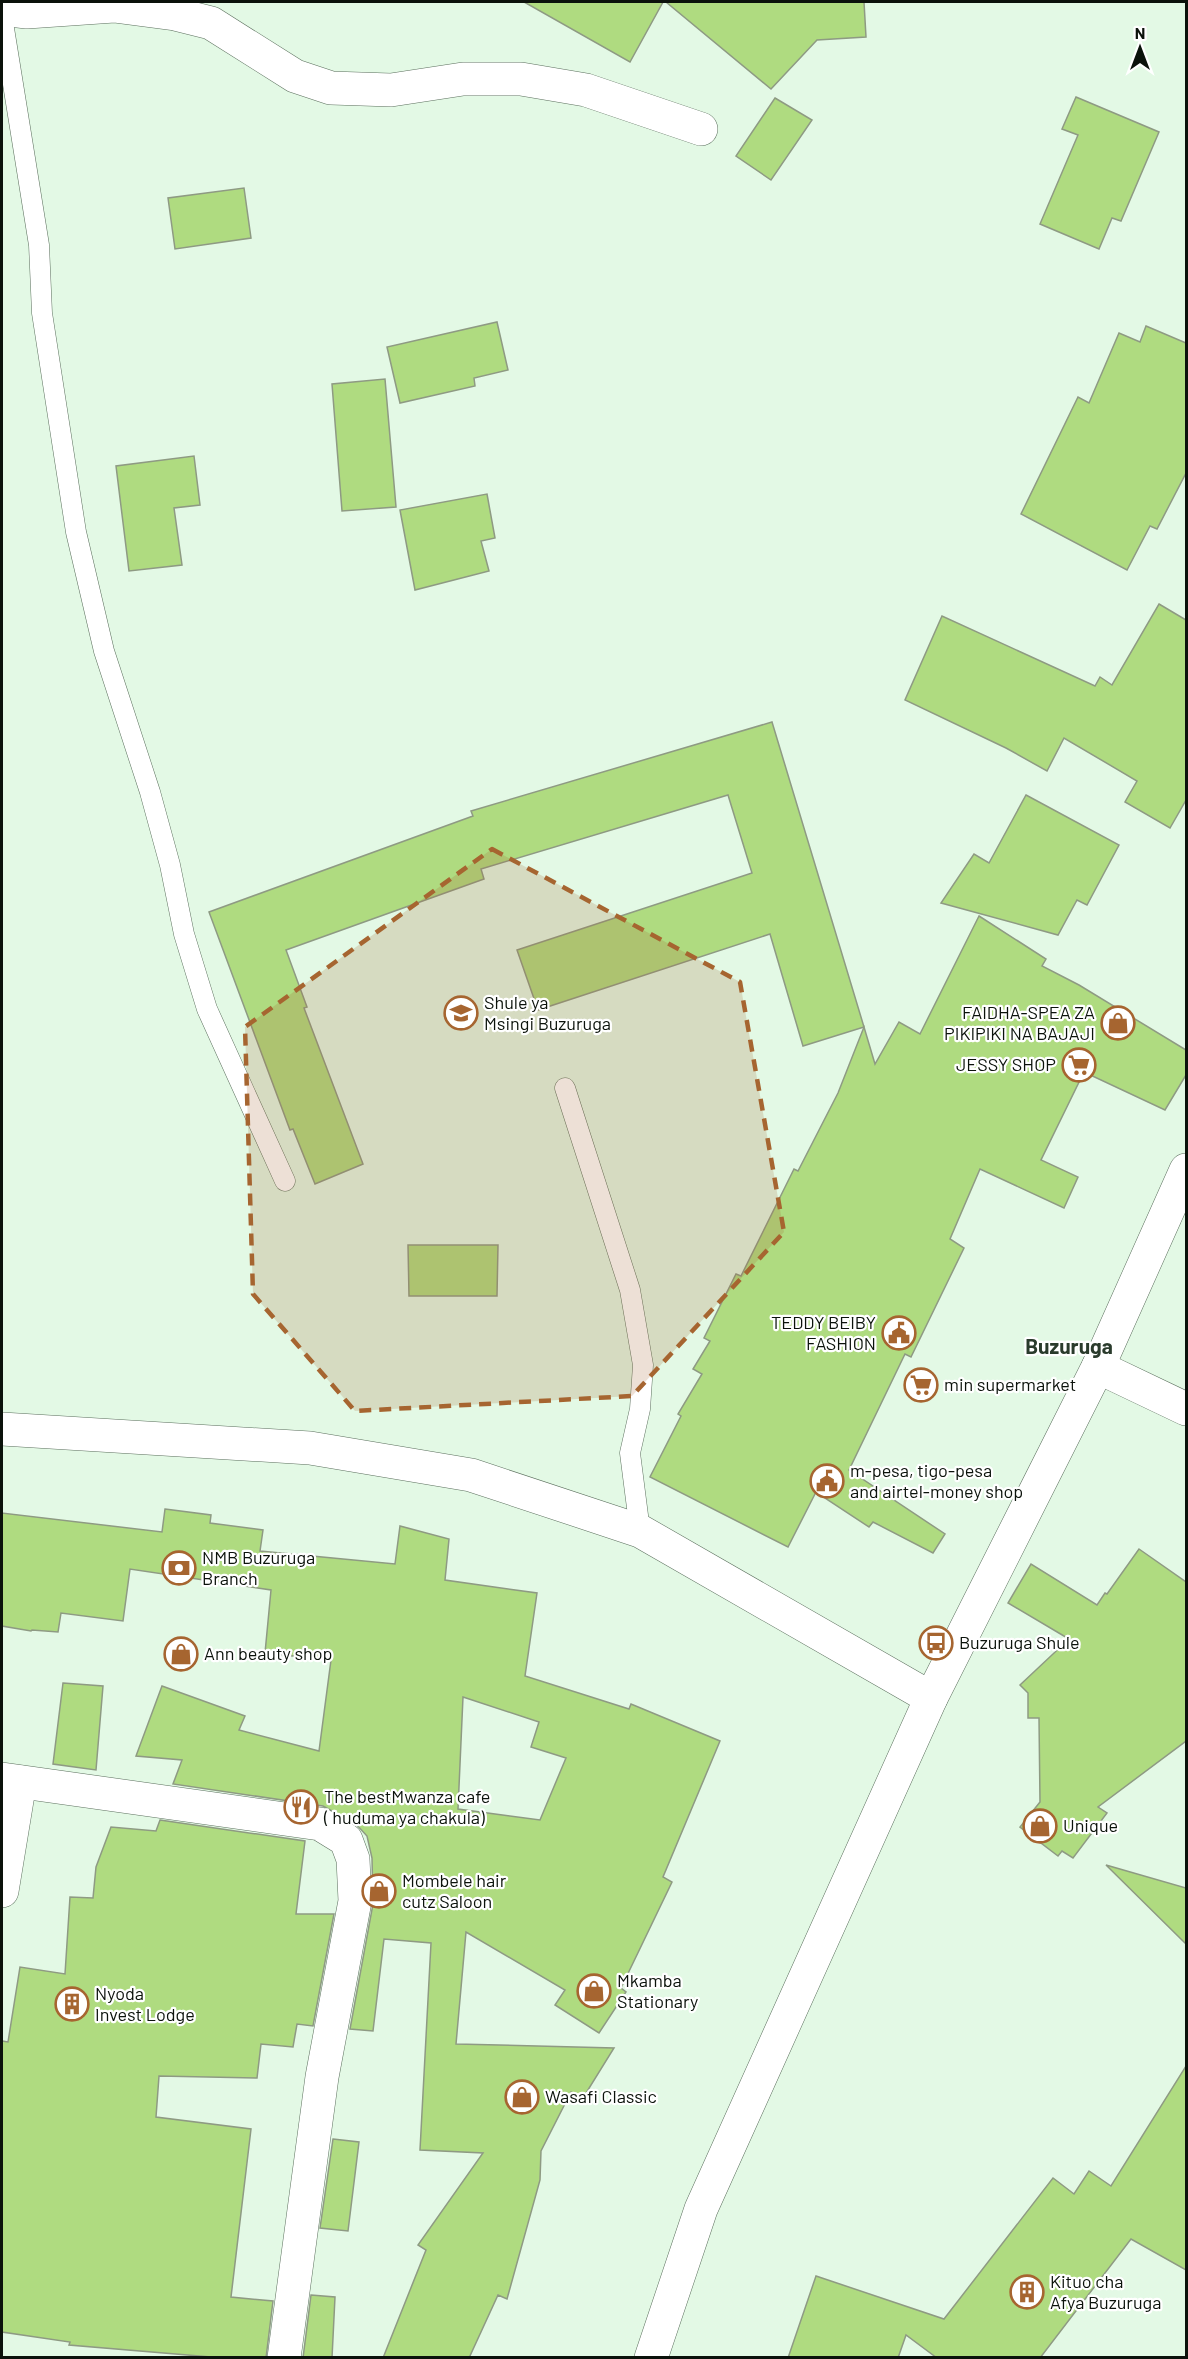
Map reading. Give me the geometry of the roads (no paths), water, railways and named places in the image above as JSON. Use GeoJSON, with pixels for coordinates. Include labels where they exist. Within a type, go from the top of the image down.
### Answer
{"type":"FeatureCollection","features":[{"type":"Feature","properties":{"kind":"street"},"geometry":{"type":"LineString","coordinates":[[2,9],[27,12],[114,6],[175,14],[212,23],[295,76],[331,88],[391,90],[464,79],[521,79],[586,90],[701,129]]}},
{"type":"Feature","properties":{"kind":"street"},"geometry":{"type":"LineString","coordinates":[[651,2358],[701,2209],[931,1698],[1098,1367],[1186,1170]]}},
{"type":"Feature","properties":{"kind":"street"},"geometry":{"type":"LineString","coordinates":[[1098,1367],[1186,1409]]}},
{"type":"Feature","properties":{"kind":"street"},"geometry":{"type":"LineString","coordinates":[[2,1429],[310,1448],[471,1475],[640,1531],[931,1698]]}},
{"type":"Feature","properties":{"kind":"street"},"geometry":{"type":"LineString","coordinates":[[2,1892],[11,1780],[320,1824],[346,1840],[353,1859],[355,1901],[322,2077],[284,2358]]}},
{"type":"Feature","properties":{"kind":"lane"},"geometry":{"type":"LineString","coordinates":[[2,16],[39,245],[42,313],[76,532],[104,651],[150,792],[170,865],[184,934],[207,1009],[285,1181]]}},
{"type":"Feature","properties":{"kind":"lane"},"geometry":{"type":"LineString","coordinates":[[565,1088],[630,1290],[644,1365],[640,1409],[630,1453],[640,1531]]}},
{"type":"Feature","properties":{"kind":"place","name":"Shule ya Msingi Buzuruga"},"geometry":{"type":"Point","coordinates":[461,1013]}},
{"type":"Feature","properties":{"kind":"place","name":"FAIDHA-SPEA ZA PIKIPIKI NA BAJAJI"},"geometry":{"type":"Point","coordinates":[1118,1023]}},
{"type":"Feature","properties":{"kind":"place","name":"JESSY SHOP"},"geometry":{"type":"Point","coordinates":[1079,1065]}},
{"type":"Feature","properties":{"kind":"place","name":"TEDDY BEIBY FASHION"},"geometry":{"type":"Point","coordinates":[899,1333]}},
{"type":"Feature","properties":{"kind":"place","name":"min supermarket"},"geometry":{"type":"Point","coordinates":[921,1385]}},
{"type":"Feature","properties":{"kind":"place","name":"m-pesa, tigo-pesa and airtel-money shop"},"geometry":{"type":"Point","coordinates":[827,1481]}},
{"type":"Feature","properties":{"kind":"place","name":"NMB Buzuruga Branch"},"geometry":{"type":"Point","coordinates":[179,1568]}},
{"type":"Feature","properties":{"kind":"place","name":"Buzuruga Shule"},"geometry":{"type":"Point","coordinates":[936,1643]}},
{"type":"Feature","properties":{"kind":"place","name":"Ann beauty shop"},"geometry":{"type":"Point","coordinates":[181,1654]}},
{"type":"Feature","properties":{"kind":"place","name":"The bestMwanza cafe ( huduma ya chakula)"},"geometry":{"type":"Point","coordinates":[301,1807]}},
{"type":"Feature","properties":{"kind":"place","name":"Unique"},"geometry":{"type":"Point","coordinates":[1040,1826]}},
{"type":"Feature","properties":{"kind":"place","name":"Mombele hair cutz Saloon"},"geometry":{"type":"Point","coordinates":[379,1891]}},
{"type":"Feature","properties":{"kind":"place","name":"Mkamba Stationary"},"geometry":{"type":"Point","coordinates":[594,1991]}},
{"type":"Feature","properties":{"kind":"place","name":"Nyoda Invest Lodge"},"geometry":{"type":"Point","coordinates":[72,2004]}},
{"type":"Feature","properties":{"kind":"place","name":"Wasafi Classic"},"geometry":{"type":"Point","coordinates":[522,2097]}},
{"type":"Feature","properties":{"kind":"place","name":"Kituo cha Afya Buzuruga"},"geometry":{"type":"Point","coordinates":[1027,2292]}},
{"type":"Feature","properties":{"kind":"district","name":"Buzuruga"},"geometry":{"type":"Point","coordinates":[1069,1347]}}]}
